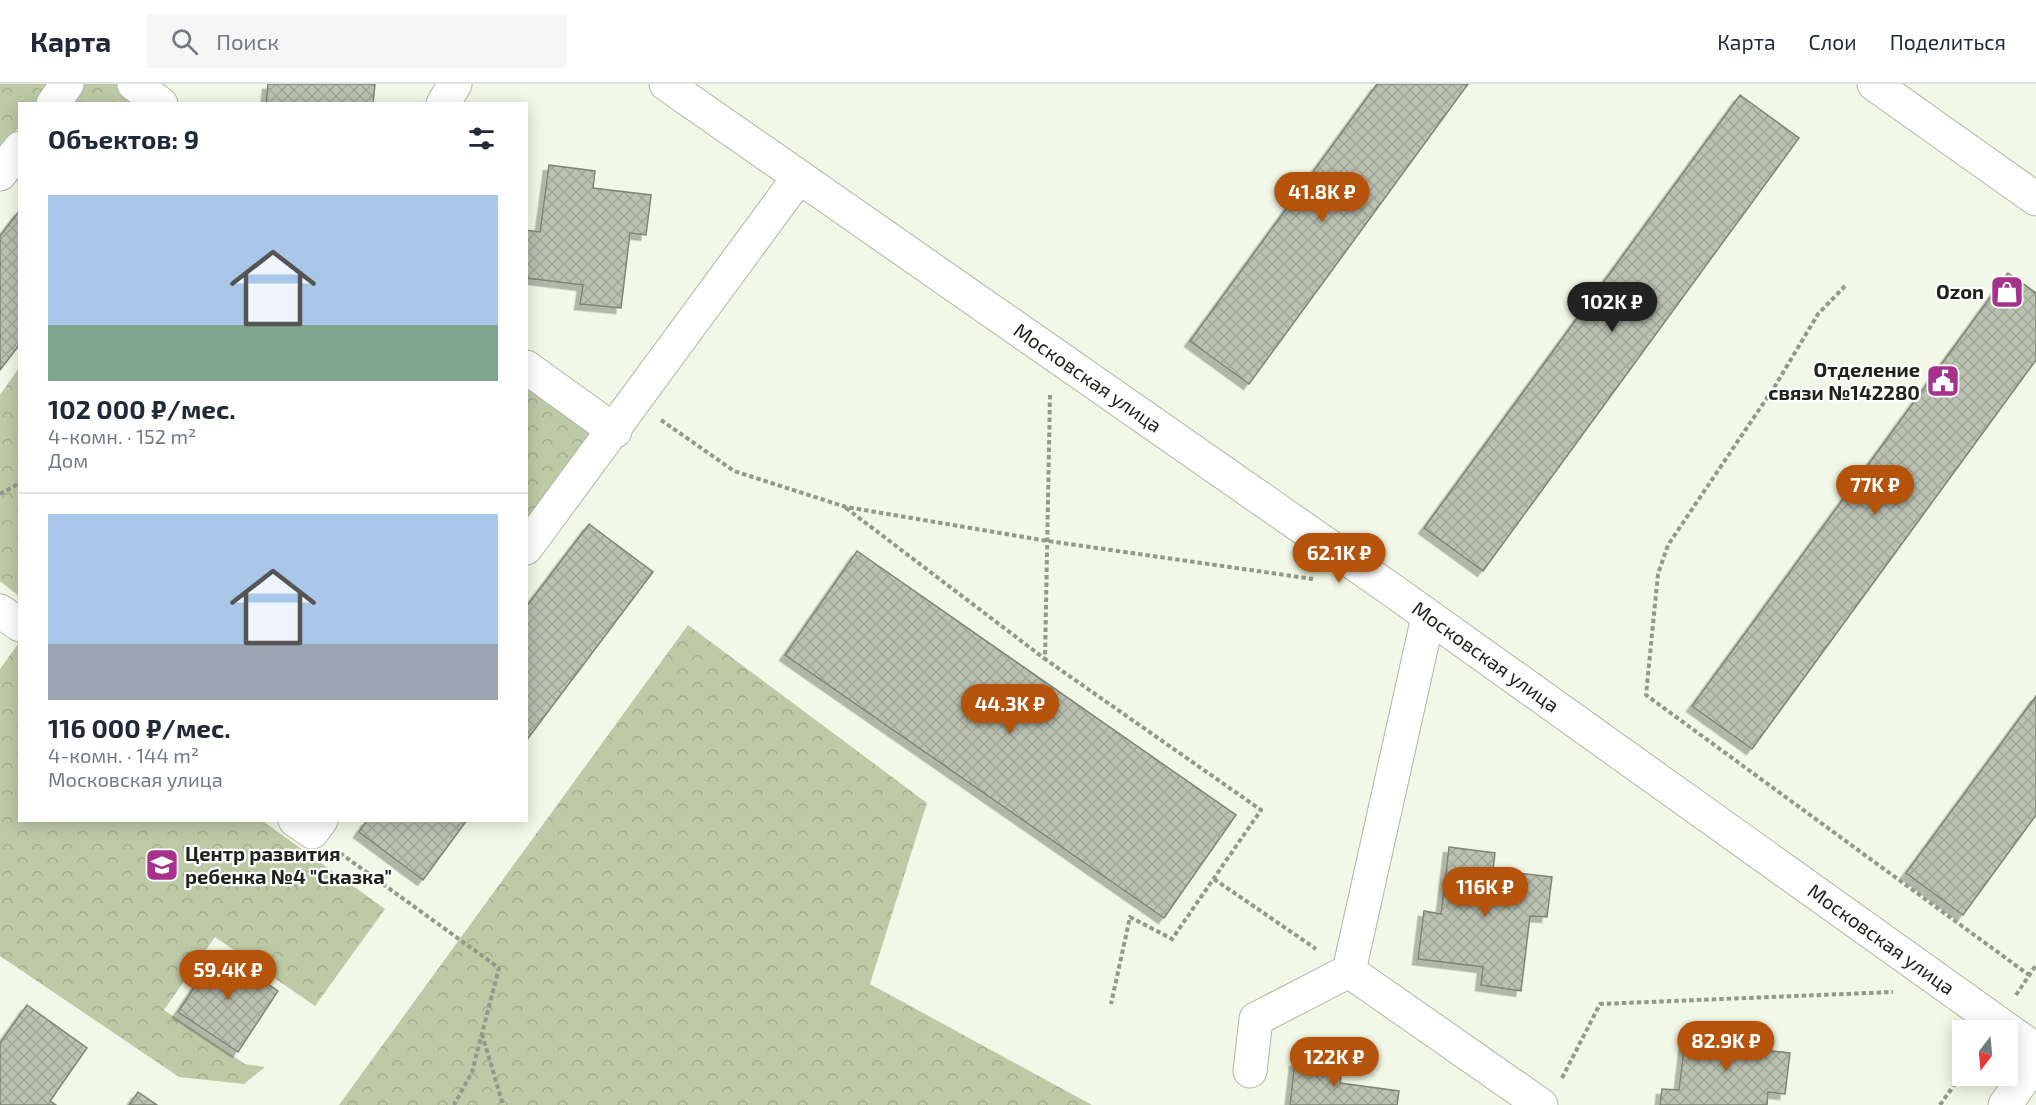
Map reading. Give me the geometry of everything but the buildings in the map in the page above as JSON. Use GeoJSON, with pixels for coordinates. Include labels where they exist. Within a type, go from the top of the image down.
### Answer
{"type":"FeatureCollection","features":[{"type":"Feature","properties":{"kind":"street"},"geometry":{"type":"LineString","coordinates":[[54,102],[67,84]]}},
{"type":"Feature","properties":{"kind":"street"},"geometry":{"type":"LineString","coordinates":[[134,84],[158,102]]}},
{"type":"Feature","properties":{"kind":"street"},"geometry":{"type":"LineString","coordinates":[[444,102],[455,84]]}},
{"type":"Feature","properties":{"kind":"street","name":"Московская улица"},"geometry":{"type":"LineString","coordinates":[[666,84],[1428,617],[2036,1050]]}},
{"type":"Feature","properties":{"kind":"street"},"geometry":{"type":"LineString","coordinates":[[1874,84],[2036,199]]}},
{"type":"Feature","properties":{"kind":"street"},"geometry":{"type":"LineString","coordinates":[[0,174],[18,151]]}},
{"type":"Feature","properties":{"kind":"street"},"geometry":{"type":"LineString","coordinates":[[528,545],[636,403],[799,177]]}},
{"type":"Feature","properties":{"kind":"street"},"geometry":{"type":"LineString","coordinates":[[528,368],[615,431]]}},
{"type":"Feature","properties":{"kind":"street"},"geometry":{"type":"LineString","coordinates":[[0,611],[18,624]]}},
{"type":"Feature","properties":{"kind":"street"},"geometry":{"type":"LineString","coordinates":[[1349,971],[1428,617]]}},
{"type":"Feature","properties":{"kind":"street"},"geometry":{"type":"LineString","coordinates":[[1250,1071],[1256,1019],[1349,971]]}},
{"type":"Feature","properties":{"kind":"street"},"geometry":{"type":"LineString","coordinates":[[1349,971],[1550,1095]]}},
{"type":"Feature","properties":{"kind":"street"},"geometry":{"type":"LineString","coordinates":[[2005,1105],[2036,1061]]}},
{"type":"Feature","properties":{"kind":"path"},"geometry":{"type":"LineString","coordinates":[[1845,286],[1818,314],[1775,386],[1668,545],[1658,574],[1646,695],[2029,975]]}},
{"type":"Feature","properties":{"kind":"path"},"geometry":{"type":"LineString","coordinates":[[1045,659],[1050,352]]}},
{"type":"Feature","properties":{"kind":"path"},"geometry":{"type":"LineString","coordinates":[[636,403],[734,471],[846,507],[1048,542],[1321,580]]}},
{"type":"Feature","properties":{"kind":"path"},"geometry":{"type":"LineString","coordinates":[[0,494],[18,484]]}},
{"type":"Feature","properties":{"kind":"path"},"geometry":{"type":"LineString","coordinates":[[846,507],[1045,659],[1261,810],[1172,939],[1130,917],[1111,1004]]}},
{"type":"Feature","properties":{"kind":"path"},"geometry":{"type":"LineString","coordinates":[[309,824],[499,968],[472,1072],[454,1105]]}},
{"type":"Feature","properties":{"kind":"path"},"geometry":{"type":"LineString","coordinates":[[1214,879],[1349,971]]}},
{"type":"Feature","properties":{"kind":"path"},"geometry":{"type":"LineString","coordinates":[[1550,1095],[1600,1004],[1894,992]]}},
{"type":"Feature","properties":{"kind":"path"},"geometry":{"type":"LineString","coordinates":[[482,1034],[503,1105]]}},
{"type":"Feature","properties":{"kind":"path"},"geometry":{"type":"LineString","coordinates":[[1940,1105],[1953,1086]]}},
{"type":"Feature","properties":{"kind":"green space"},"geometry":{"type":"Polygon","coordinates":[[[0,84],[52,84],[38,102],[18,102],[18,128],[0,153],[0,84]]]}},
{"type":"Feature","properties":{"kind":"green space"},"geometry":{"type":"Polygon","coordinates":[[[83,84],[125,84],[149,102],[71,102],[83,84]]]}},
{"type":"Feature","properties":{"kind":"green space"},"geometry":{"type":"Polygon","coordinates":[[[18,369],[18,595],[0,581],[0,395],[18,369]]]}},
{"type":"Feature","properties":{"kind":"green space"},"geometry":{"type":"Polygon","coordinates":[[[528,381],[596,431],[528,522],[528,381]]]}},
{"type":"Feature","properties":{"kind":"green space"},"geometry":{"type":"Polygon","coordinates":[[[688,625],[927,803],[870,984],[1092,1105],[339,1105],[688,625]]]}},
{"type":"Feature","properties":{"kind":"green space","name":"Центр развития ребенка №4 \"Сказка\""},"geometry":{"type":"Polygon","coordinates":[[[18,644],[18,822],[264,822],[385,909],[315,1006],[215,937],[164,1010],[245,1064],[265,1067],[244,1084],[179,1077],[0,956],[0,669],[18,644]]]}},
{"type":"Feature","properties":{"kind":"place","name":"Ozon"},"geometry":{"type":"Point","coordinates":[2007,292]}},
{"type":"Feature","properties":{"kind":"place","name":"Отделение связи №142280"},"geometry":{"type":"Point","coordinates":[1943,381]}},
{"type":"Feature","properties":{"kind":"place","name":"Центр развития ребенка №4 \"Сказка\""},"geometry":{"type":"Point","coordinates":[162,865]}}]}
